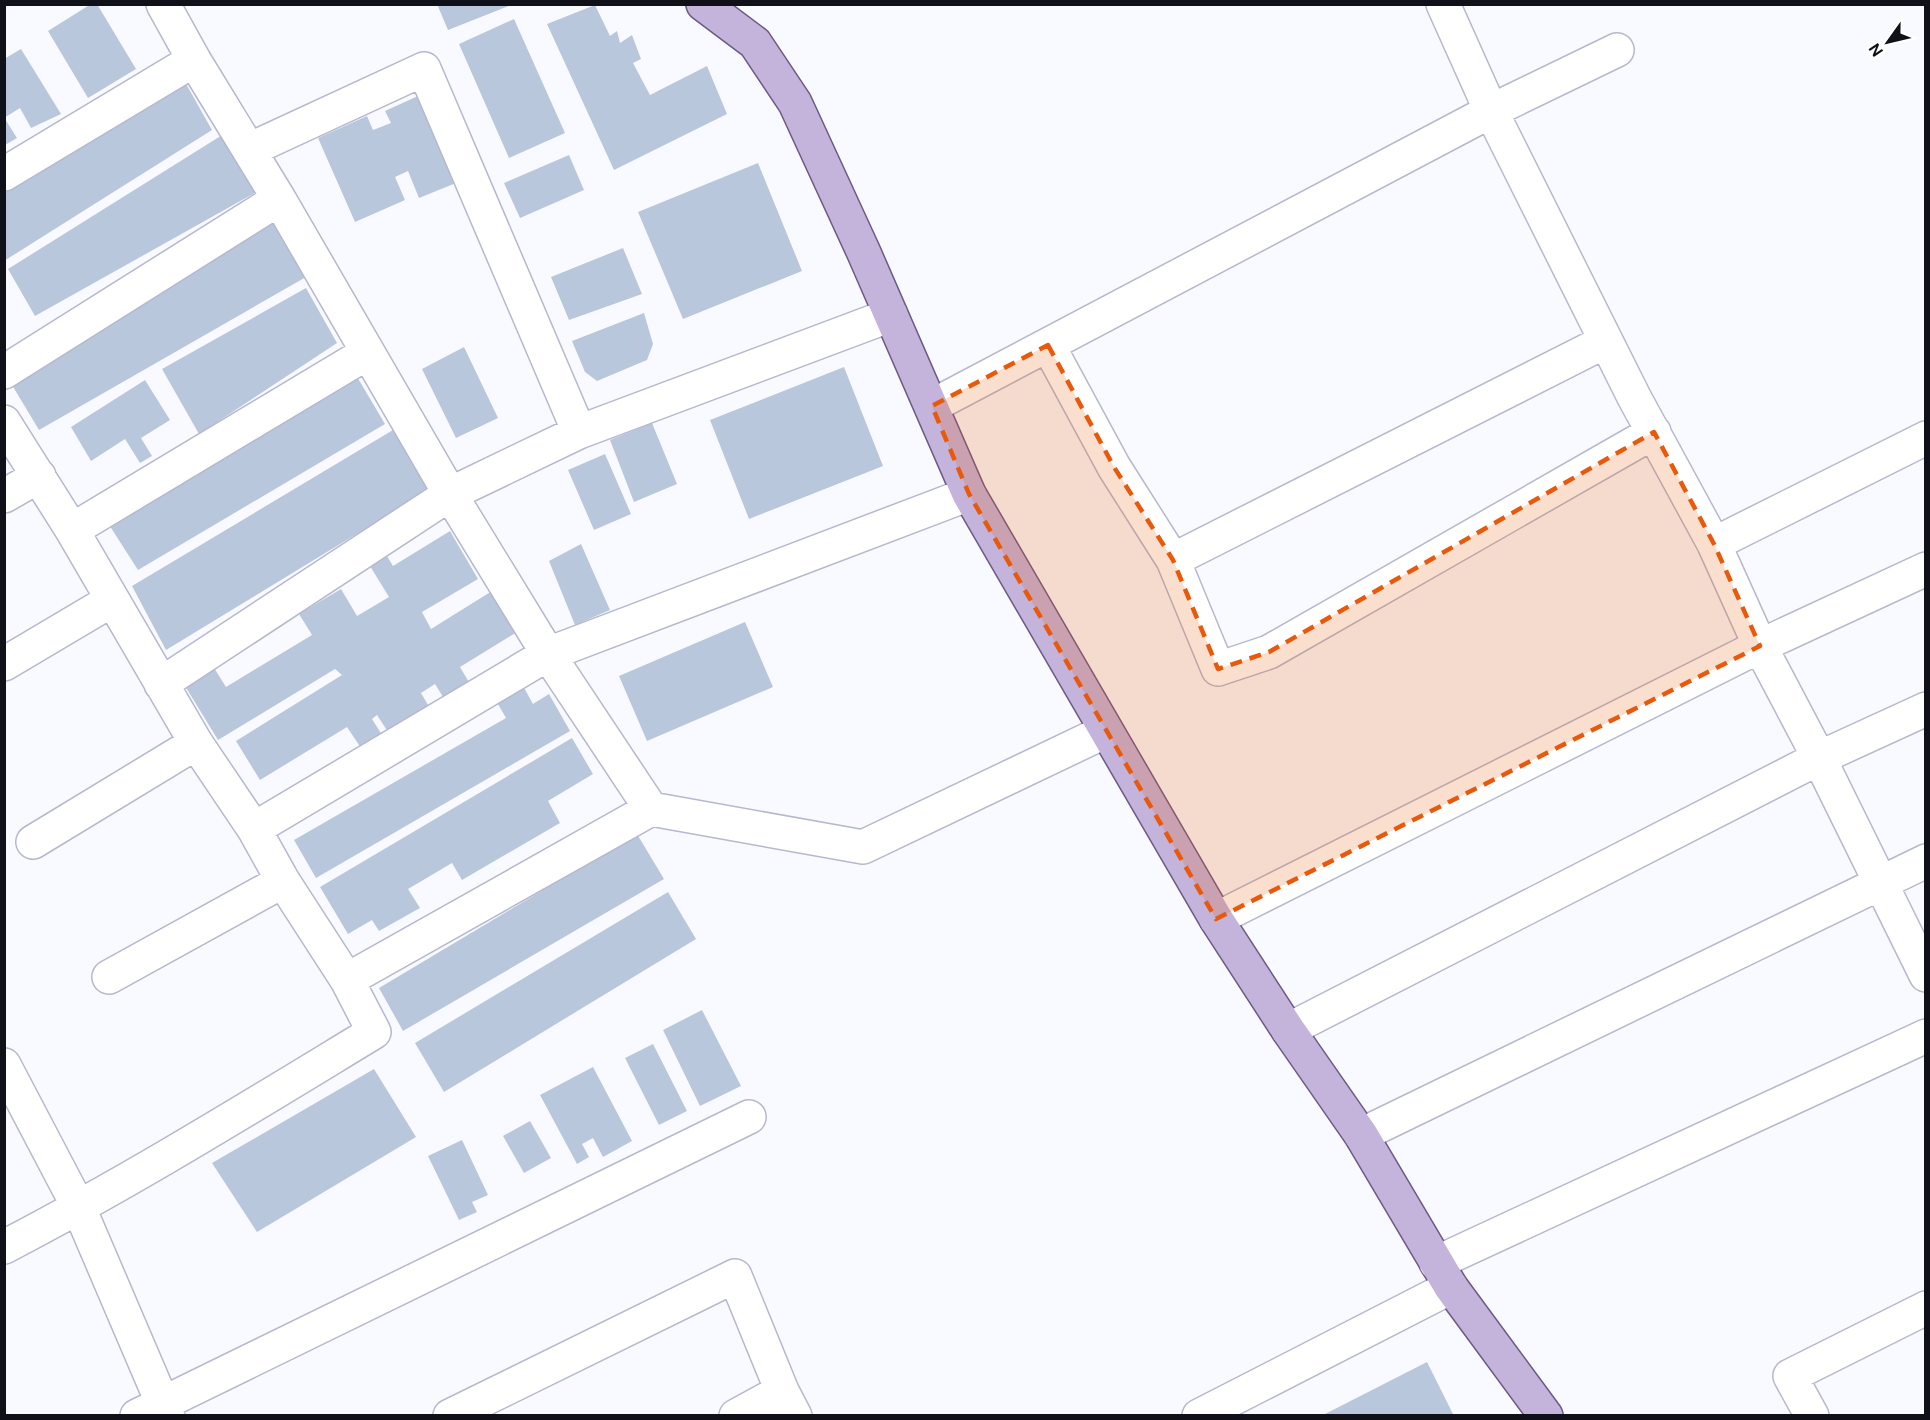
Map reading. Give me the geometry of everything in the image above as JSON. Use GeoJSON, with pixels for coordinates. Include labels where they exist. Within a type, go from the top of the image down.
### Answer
{"type":"FeatureCollection","features":[{"type":"Feature","properties":{"kind":"main road"},"geometry":{"type":"LineString","coordinates":[[703,4],[755,43],[795,103],[932,406],[969,494],[1216,919],[1288,1030],[1361,1136],[1444,1275],[1546,1416]]}},
{"type":"Feature","properties":{"kind":"street"},"geometry":{"type":"LineString","coordinates":[[163,4],[450,494],[548,654],[651,809]]}},
{"type":"Feature","properties":{"kind":"street"},"geometry":{"type":"LineString","coordinates":[[1443,4],[1491,111],[1606,341],[1714,544],[1760,646],[1819,758],[1926,975]]}},
{"type":"Feature","properties":{"kind":"street"},"geometry":{"type":"LineString","coordinates":[[932,406],[1491,111],[1617,50]]}},
{"type":"Feature","properties":{"kind":"street"},"geometry":{"type":"LineString","coordinates":[[4,174],[194,60]]}},
{"type":"Feature","properties":{"kind":"street"},"geometry":{"type":"LineString","coordinates":[[249,150],[424,69],[579,432]]}},
{"type":"Feature","properties":{"kind":"street"},"geometry":{"type":"LineString","coordinates":[[4,372],[279,199]]}},
{"type":"Feature","properties":{"kind":"street"},"geometry":{"type":"LineString","coordinates":[[161,684],[450,494],[579,432],[891,315]]}},
{"type":"Feature","properties":{"kind":"street"},"geometry":{"type":"LineString","coordinates":[[1173,560],[1606,341]]}},
{"type":"Feature","properties":{"kind":"street"},"geometry":{"type":"LineString","coordinates":[[1048,345],[1114,467],[1173,560],[1218,669],[1269,652],[1654,432]]}},
{"type":"Feature","properties":{"kind":"street"},"geometry":{"type":"LineString","coordinates":[[72,530],[367,353]]}},
{"type":"Feature","properties":{"kind":"street"},"geometry":{"type":"LineString","coordinates":[[4,422],[72,530],[196,743],[254,829],[283,880],[347,980],[374,1032],[178,1151],[79,1208],[4,1247]]}},
{"type":"Feature","properties":{"kind":"street"},"geometry":{"type":"LineString","coordinates":[[1714,544],[1926,438]]}},
{"type":"Feature","properties":{"kind":"street"},"geometry":{"type":"LineString","coordinates":[[4,496],[39,476]]}},
{"type":"Feature","properties":{"kind":"street"},"geometry":{"type":"LineString","coordinates":[[254,829],[548,654],[969,494]]}},
{"type":"Feature","properties":{"kind":"street"},"geometry":{"type":"LineString","coordinates":[[1216,919],[1760,646],[1926,569]]}},
{"type":"Feature","properties":{"kind":"street"},"geometry":{"type":"LineString","coordinates":[[4,664],[112,600]]}},
{"type":"Feature","properties":{"kind":"street"},"geometry":{"type":"LineString","coordinates":[[1288,1030],[1819,758],[1926,709]]}},
{"type":"Feature","properties":{"kind":"street"},"geometry":{"type":"LineString","coordinates":[[347,980],[651,809],[863,847],[1106,730]]}},
{"type":"Feature","properties":{"kind":"street"},"geometry":{"type":"LineString","coordinates":[[33,842],[196,743]]}},
{"type":"Feature","properties":{"kind":"street"},"geometry":{"type":"LineString","coordinates":[[1361,1136],[1926,861]]}},
{"type":"Feature","properties":{"kind":"street"},"geometry":{"type":"LineString","coordinates":[[109,977],[283,880]]}},
{"type":"Feature","properties":{"kind":"street"},"geometry":{"type":"LineString","coordinates":[[1199,1416],[1444,1275],[1926,1036]]}},
{"type":"Feature","properties":{"kind":"street"},"geometry":{"type":"LineString","coordinates":[[4,1065],[79,1208],[156,1412],[749,1117]]}},
{"type":"Feature","properties":{"kind":"street"},"geometry":{"type":"LineString","coordinates":[[450,1416],[735,1276],[789,1403],[736,1416]]}},
{"type":"Feature","properties":{"kind":"street"},"geometry":{"type":"LineString","coordinates":[[1812,1416],[1790,1376],[1926,1308]]}},
{"type":"Feature","properties":{"kind":"highlighted area"},"geometry":{"type":"Polygon","coordinates":[[[1048,345],[1114,467],[1173,560],[1218,669],[1269,652],[1654,432],[1714,544],[1760,646],[1216,919],[969,494],[932,406],[1048,345]]]}},
{"type":"Feature","properties":{"kind":"building"},"geometry":{"type":"Polygon","coordinates":[[[91,4],[97,4],[136,69],[88,98],[48,31],[91,4]]]}},
{"type":"Feature","properties":{"kind":"building"},"geometry":{"type":"Polygon","coordinates":[[[437,4],[511,4],[511,5],[448,30],[437,4]]]}},
{"type":"Feature","properties":{"kind":"building"},"geometry":{"type":"Polygon","coordinates":[[[595,5],[610,36],[617,31],[620,43],[632,35],[641,59],[633,63],[650,95],[707,66],[727,114],[614,170],[547,24],[595,5]]]}},
{"type":"Feature","properties":{"kind":"building"},"geometry":{"type":"Polygon","coordinates":[[[514,19],[565,133],[509,158],[459,44],[514,19]]]}},
{"type":"Feature","properties":{"kind":"building"},"geometry":{"type":"Polygon","coordinates":[[[21,49],[61,114],[31,128],[20,108],[4,118],[4,59],[21,49]]]}},
{"type":"Feature","properties":{"kind":"building"},"geometry":{"type":"Polygon","coordinates":[[[185,82],[212,130],[4,261],[4,191],[185,82]]]}},
{"type":"Feature","properties":{"kind":"building"},"geometry":{"type":"Polygon","coordinates":[[[418,96],[456,183],[419,198],[408,171],[395,177],[405,200],[355,222],[318,138],[367,116],[373,130],[391,123],[385,111],[418,96]]]}},
{"type":"Feature","properties":{"kind":"building"},"geometry":{"type":"Polygon","coordinates":[[[5,119],[17,138],[5,145],[5,119]]]}},
{"type":"Feature","properties":{"kind":"building"},"geometry":{"type":"Polygon","coordinates":[[[227,132],[260,190],[35,316],[8,269],[227,132]]]}},
{"type":"Feature","properties":{"kind":"building"},"geometry":{"type":"Polygon","coordinates":[[[569,155],[584,190],[520,218],[504,183],[569,155]]]}},
{"type":"Feature","properties":{"kind":"building"},"geometry":{"type":"Polygon","coordinates":[[[758,163],[802,271],[683,319],[638,212],[758,163]]]}},
{"type":"Feature","properties":{"kind":"building"},"geometry":{"type":"Polygon","coordinates":[[[272,220],[306,277],[39,430],[9,380],[272,220]]]}},
{"type":"Feature","properties":{"kind":"building"},"geometry":{"type":"Polygon","coordinates":[[[623,248],[642,294],[569,320],[551,277],[623,248]]]}},
{"type":"Feature","properties":{"kind":"building"},"geometry":{"type":"Polygon","coordinates":[[[306,288],[337,343],[199,434],[162,369],[306,288]]]}},
{"type":"Feature","properties":{"kind":"building"},"geometry":{"type":"Polygon","coordinates":[[[644,313],[653,344],[647,360],[597,381],[585,372],[572,341],[644,313]]]}},
{"type":"Feature","properties":{"kind":"building"},"geometry":{"type":"Polygon","coordinates":[[[464,347],[498,418],[456,438],[422,369],[464,347]]]}},
{"type":"Feature","properties":{"kind":"building"},"geometry":{"type":"Polygon","coordinates":[[[844,367],[883,466],[749,519],[710,420],[844,367]]]}},
{"type":"Feature","properties":{"kind":"building"},"geometry":{"type":"Polygon","coordinates":[[[353,370],[385,424],[138,570],[106,520],[353,370]]]}},
{"type":"Feature","properties":{"kind":"building"},"geometry":{"type":"Polygon","coordinates":[[[145,380],[170,420],[141,438],[152,456],[140,463],[125,439],[91,461],[71,427],[145,380]]]}},
{"type":"Feature","properties":{"kind":"building"},"geometry":{"type":"Polygon","coordinates":[[[652,423],[677,484],[634,502],[610,440],[652,423]]]}},
{"type":"Feature","properties":{"kind":"building"},"geometry":{"type":"Polygon","coordinates":[[[393,430],[432,488],[166,650],[132,586],[393,430]]]}},
{"type":"Feature","properties":{"kind":"building"},"geometry":{"type":"Polygon","coordinates":[[[605,454],[631,514],[594,530],[568,470],[605,454]]]}},
{"type":"Feature","properties":{"kind":"building"},"geometry":{"type":"Polygon","coordinates":[[[450,531],[478,579],[422,612],[431,629],[492,591],[517,632],[460,667],[473,689],[448,705],[435,684],[421,693],[431,710],[390,735],[377,715],[372,719],[382,735],[361,748],[347,727],[260,780],[236,741],[342,675],[335,669],[218,740],[182,681],[211,663],[226,687],[312,635],[299,614],[341,589],[357,616],[389,597],[370,566],[387,556],[393,566],[450,531]]]}},
{"type":"Feature","properties":{"kind":"building"},"geometry":{"type":"Polygon","coordinates":[[[581,544],[610,610],[575,625],[549,561],[581,544]]]}},
{"type":"Feature","properties":{"kind":"building"},"geometry":{"type":"Polygon","coordinates":[[[745,622],[773,687],[647,741],[619,676],[745,622]]]}},
{"type":"Feature","properties":{"kind":"building"},"geometry":{"type":"Polygon","coordinates":[[[522,684],[533,704],[549,694],[570,731],[316,878],[294,840],[506,718],[495,699],[522,684]]]}},
{"type":"Feature","properties":{"kind":"building"},"geometry":{"type":"Polygon","coordinates":[[[572,738],[593,774],[548,801],[560,823],[462,880],[452,863],[408,889],[420,908],[379,931],[372,920],[348,934],[320,887],[572,738]]]}},
{"type":"Feature","properties":{"kind":"building"},"geometry":{"type":"Polygon","coordinates":[[[637,834],[664,879],[403,1031],[379,988],[637,834]]]}},
{"type":"Feature","properties":{"kind":"building"},"geometry":{"type":"Polygon","coordinates":[[[668,892],[696,939],[444,1092],[415,1043],[668,892]]]}},
{"type":"Feature","properties":{"kind":"building"},"geometry":{"type":"Polygon","coordinates":[[[702,1010],[741,1086],[700,1106],[663,1030],[702,1010]]]}},
{"type":"Feature","properties":{"kind":"building"},"geometry":{"type":"Polygon","coordinates":[[[653,1044],[687,1111],[659,1125],[625,1058],[653,1044]]]}},
{"type":"Feature","properties":{"kind":"building"},"geometry":{"type":"Polygon","coordinates":[[[593,1067],[632,1141],[603,1157],[593,1138],[582,1144],[589,1157],[577,1164],[540,1095],[593,1067]]]}},
{"type":"Feature","properties":{"kind":"building"},"geometry":{"type":"Polygon","coordinates":[[[374,1069],[416,1137],[257,1232],[212,1163],[374,1069]]]}},
{"type":"Feature","properties":{"kind":"building"},"geometry":{"type":"Polygon","coordinates":[[[530,1121],[551,1158],[524,1173],[503,1136],[530,1121]]]}},
{"type":"Feature","properties":{"kind":"building"},"geometry":{"type":"Polygon","coordinates":[[[462,1140],[488,1195],[472,1202],[477,1212],[459,1220],[428,1156],[462,1140]]]}},
{"type":"Feature","properties":{"kind":"building"},"geometry":{"type":"Polygon","coordinates":[[[1427,1362],[1454,1416],[1326,1416],[1325,1414],[1427,1362]]]}}]}
